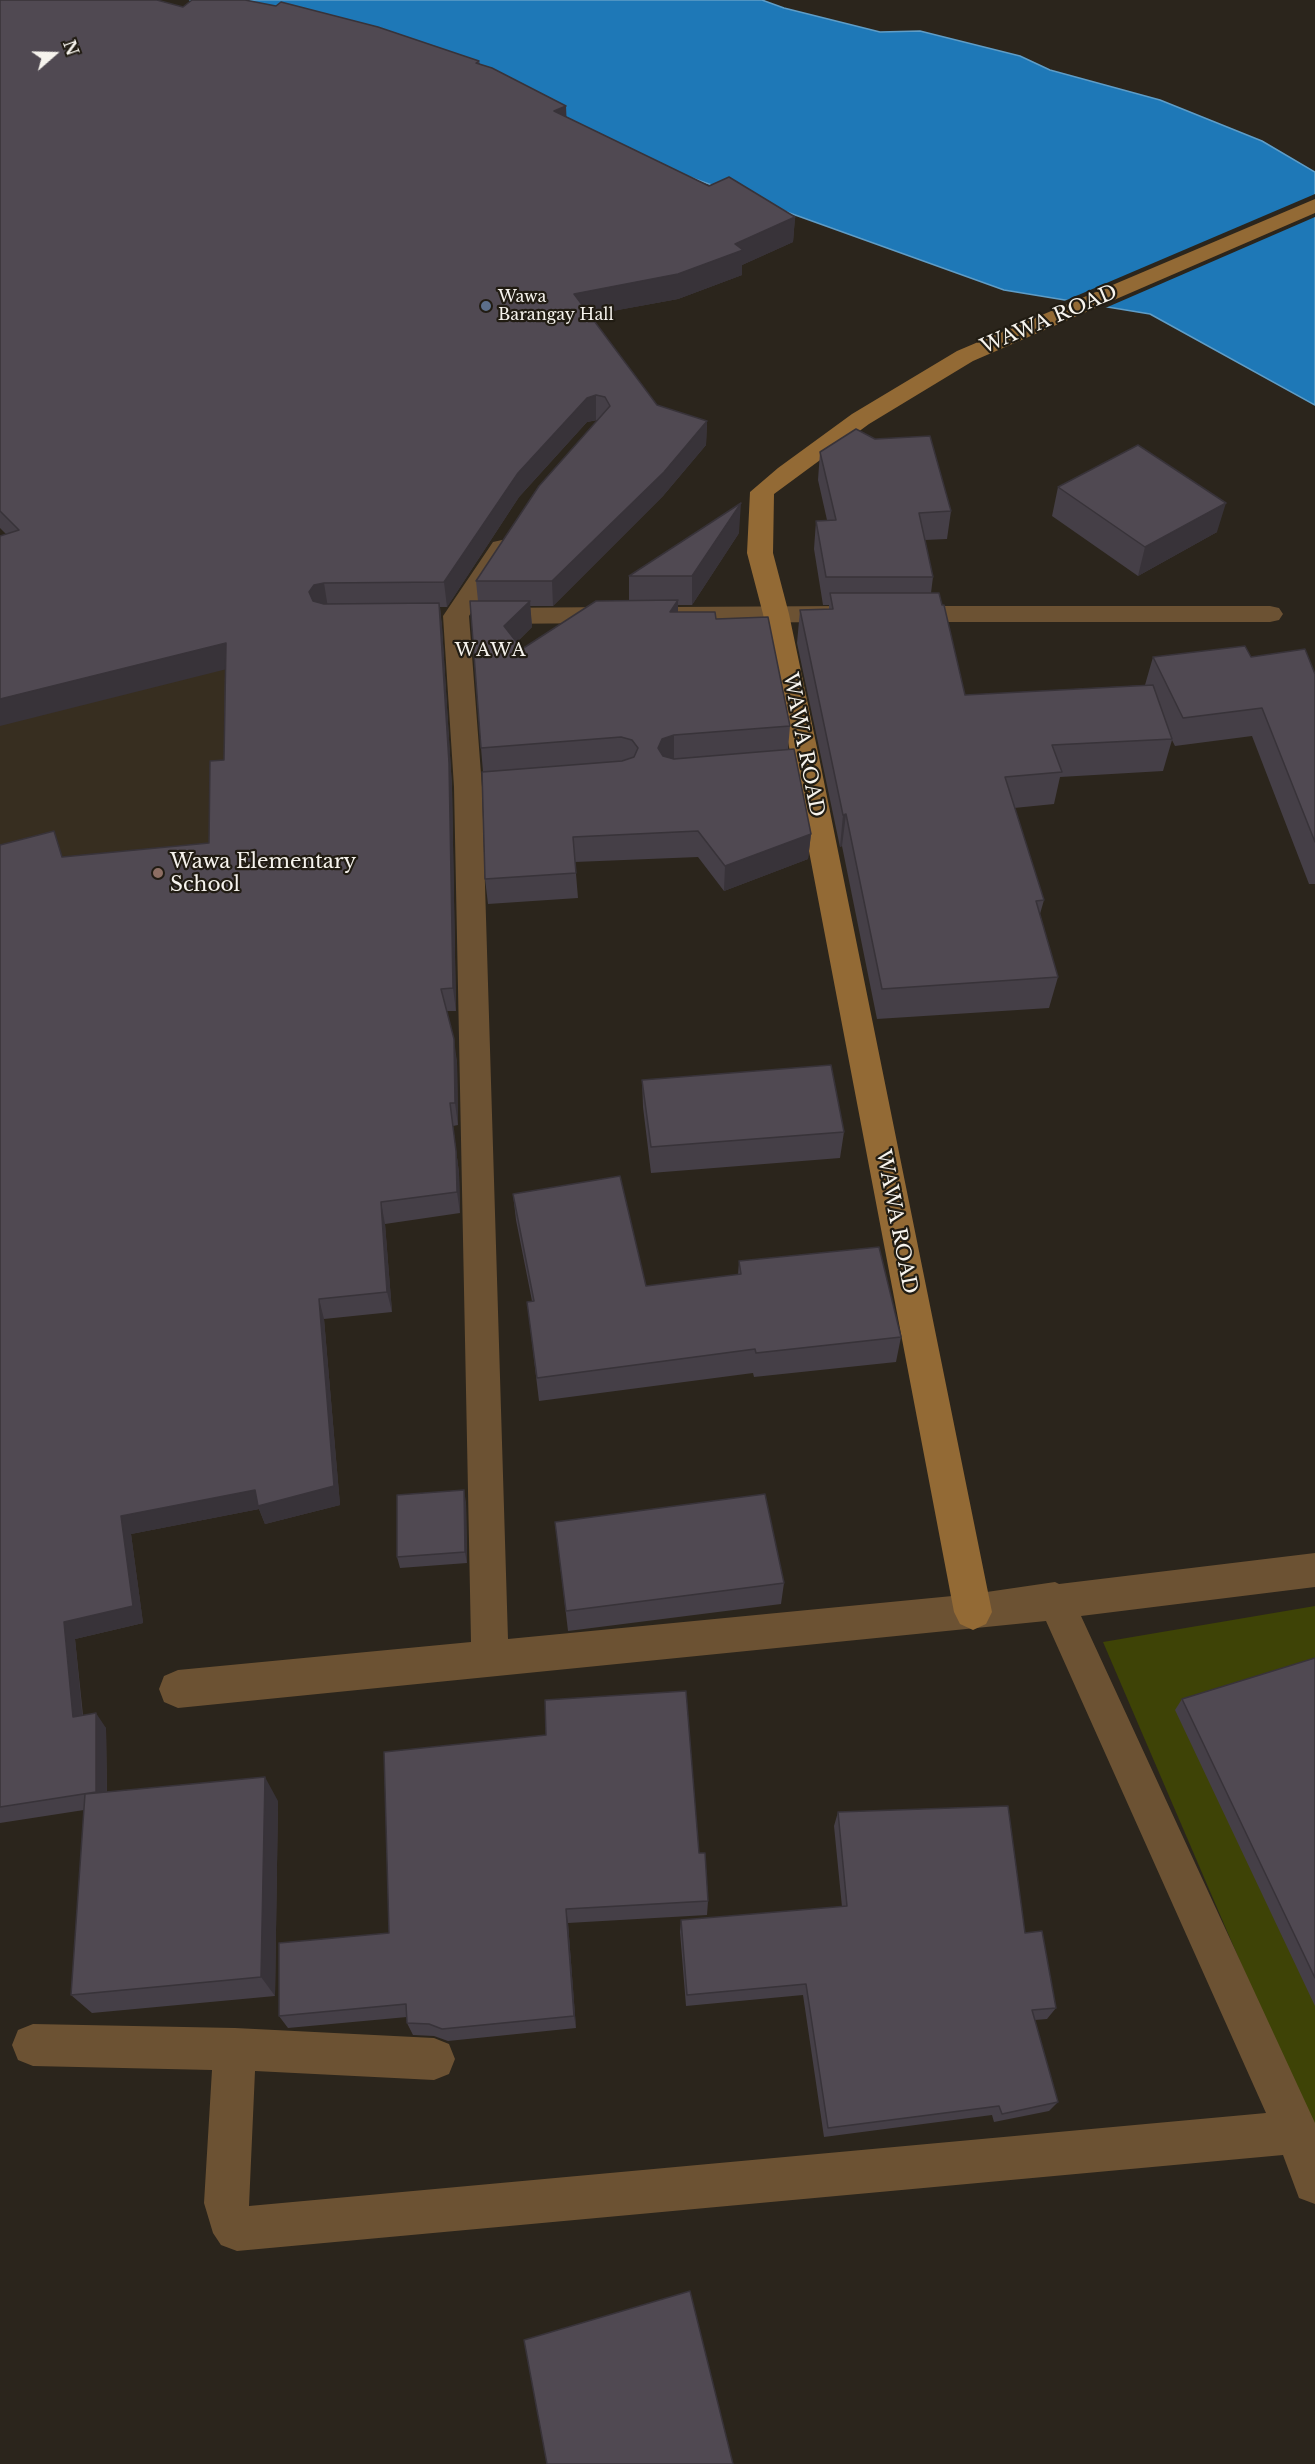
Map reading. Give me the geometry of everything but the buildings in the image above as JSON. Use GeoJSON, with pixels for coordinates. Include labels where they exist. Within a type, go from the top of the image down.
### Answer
{"type":"FeatureCollection","features":[{"type":"Feature","properties":{"kind":"street","name":"WAWA ROAD"},"geometry":{"type":"LineString","coordinates":[[973,1612],[776,614],[760,553],[762,492],[812,452],[918,382],[965,356],[1315,205]]}},
{"type":"Feature","properties":{"kind":"street"},"geometry":{"type":"LineString","coordinates":[[490,1659],[468,787],[444,617],[512,532]]}},
{"type":"Feature","properties":{"kind":"street"},"geometry":{"type":"LineString","coordinates":[[444,617],[1270,614]]}},
{"type":"Feature","properties":{"kind":"street"},"geometry":{"type":"LineString","coordinates":[[178,1689],[973,1612],[1055,1600],[1315,1570]]}},
{"type":"Feature","properties":{"kind":"street"},"geometry":{"type":"LineString","coordinates":[[1055,1600],[1297,2132],[1315,2182]]}},
{"type":"Feature","properties":{"kind":"street"},"geometry":{"type":"LineString","coordinates":[[33,2045],[235,2049],[434,2059]]}},
{"type":"Feature","properties":{"kind":"street"},"geometry":{"type":"LineString","coordinates":[[235,2049],[226,2203],[229,2217],[237,2229],[1297,2132]]}},
{"type":"Feature","properties":{"kind":"shaded area","name":"Wawa Elementary School"},"geometry":{"type":"Polygon","coordinates":[[[280,577],[318,1080],[0,1157],[0,666],[280,577]]]}},
{"type":"Feature","properties":{"kind":"green space"},"geometry":{"type":"Polygon","coordinates":[[[1315,1606],[1315,2136],[1103,1642],[1315,1606]]]}},
{"type":"Feature","properties":{"kind":"water"},"geometry":{"type":"Polygon","coordinates":[[[190,0],[762,0],[784,8],[880,32],[920,31],[1020,56],[1050,70],[1160,100],[1262,141],[1315,172],[1315,405],[1150,314],[1004,290],[631,156],[250,9],[190,0]]]}},
{"type":"Feature","properties":{"kind":"pier"},"geometry":{"type":"Polygon","coordinates":[[[1315,194],[1315,217],[1103,309],[1062,302],[1315,194]]]}},
{"type":"Feature","properties":{"kind":"place","name":"Wawa Barangay Hall"},"geometry":{"type":"Point","coordinates":[486,306]}},
{"type":"Feature","properties":{"kind":"place","name":"Wawa Elementary School"},"geometry":{"type":"Point","coordinates":[158,873]}},
{"type":"Feature","properties":{"kind":"district","name":"WAWA"},"geometry":{"type":"Point","coordinates":[491,651]}}]}
